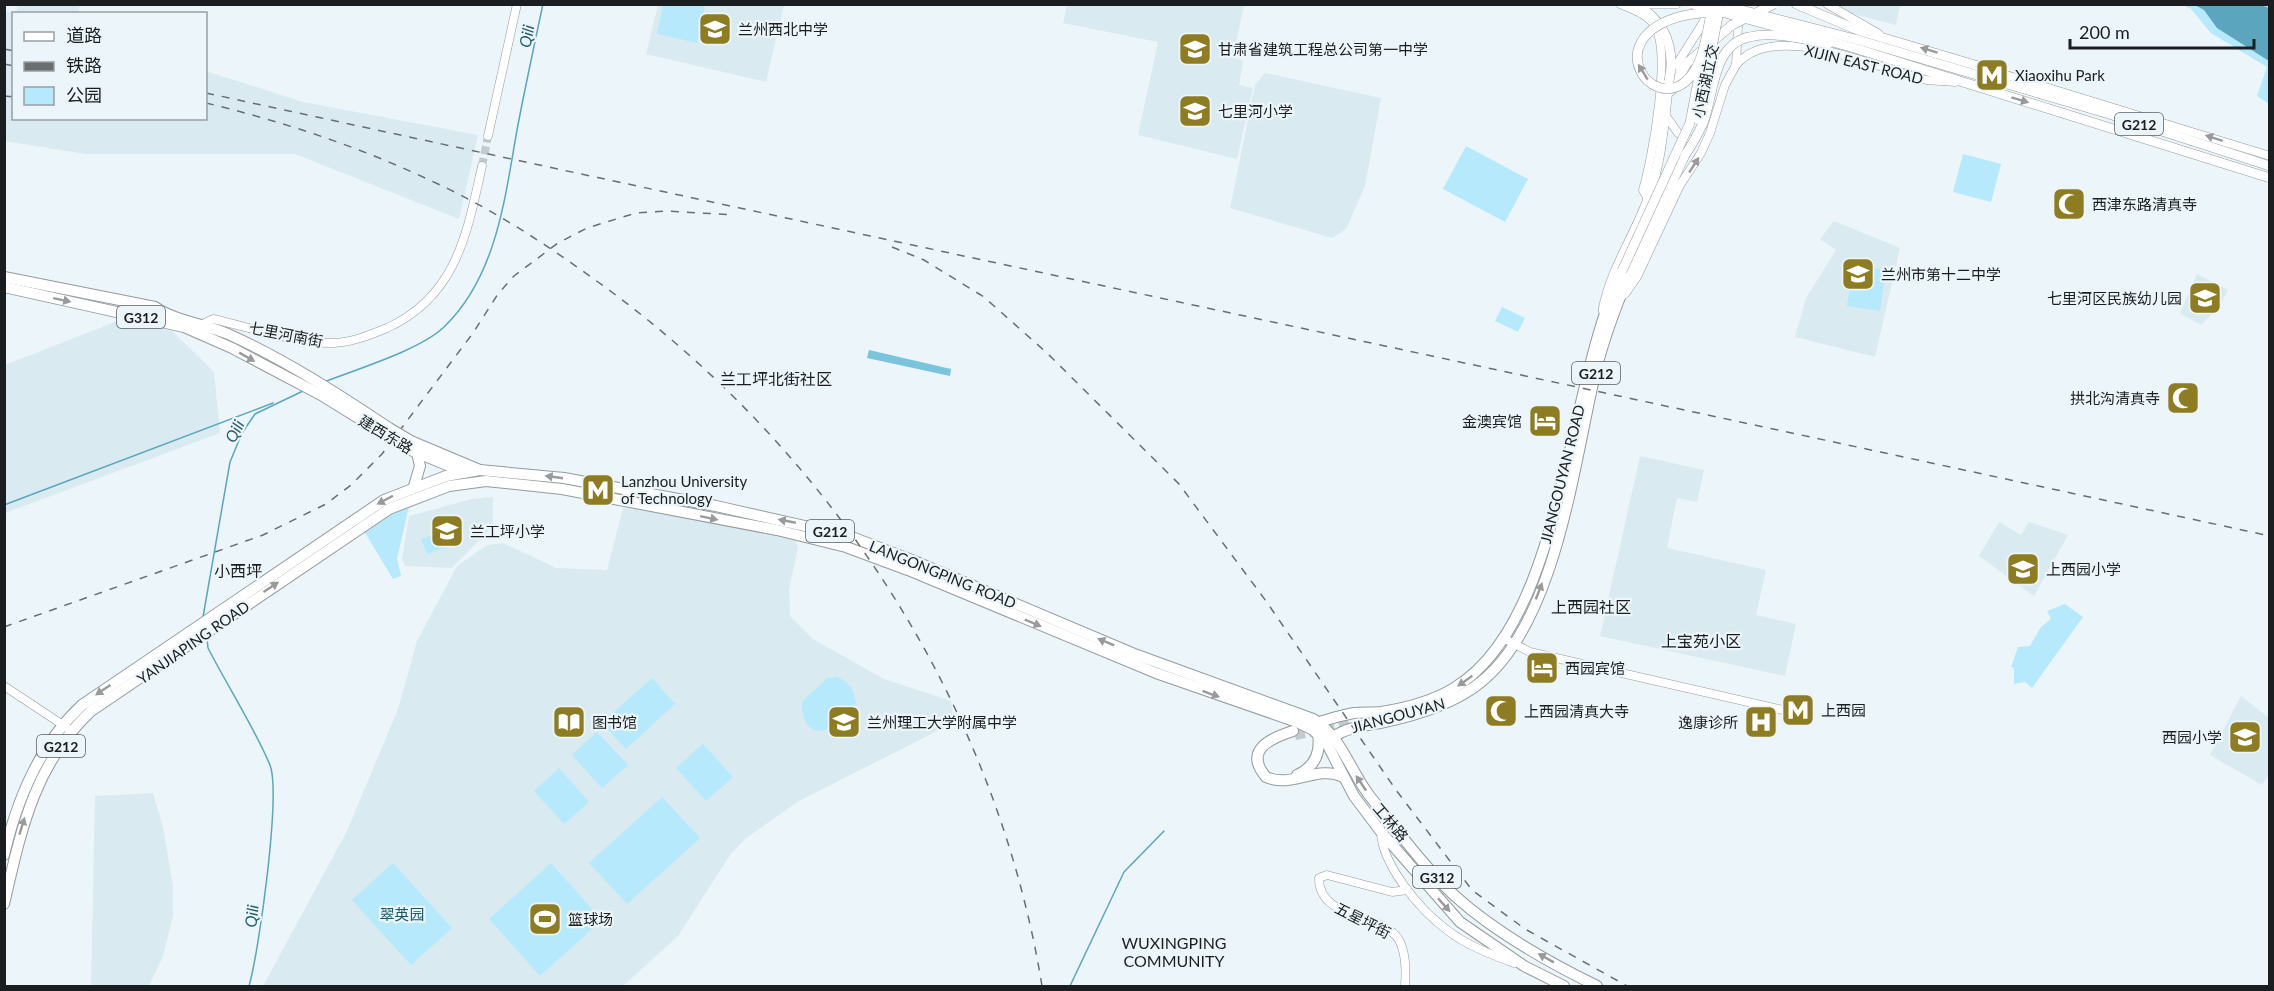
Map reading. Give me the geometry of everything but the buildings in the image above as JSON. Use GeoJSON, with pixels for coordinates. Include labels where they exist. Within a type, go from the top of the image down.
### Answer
{"type":"FeatureCollection","features":[{"type":"Feature","properties":{"kind":"highway","name":"JIANGOUYAN ROAD"},"geometry":{"type":"LineString","coordinates":[[1510,642],[1538,593],[1560,530],[1596,373],[1626,273]]}},
{"type":"Feature","properties":{"kind":"highway","name":"JIANGOUYAN ROAD"},"geometry":{"type":"LineString","coordinates":[[1510,642],[1550,527],[1602,318],[1626,273]]}},
{"type":"Feature","properties":{"kind":"highway","name":"G312"},"geometry":{"type":"LineString","coordinates":[[4,277],[155,307],[163,313],[203,324]]}},
{"type":"Feature","properties":{"kind":"highway","name":"建西东路"},"geometry":{"type":"LineString","coordinates":[[4,287],[184,327],[321,395],[386,431]]}},
{"type":"Feature","properties":{"kind":"highway","name":"建西东路"},"geometry":{"type":"LineString","coordinates":[[203,324],[231,335],[332,391],[412,448],[436,461],[486,481]]}},
{"type":"Feature","properties":{"kind":"highway","name":"建西东路"},"geometry":{"type":"LineString","coordinates":[[412,448],[432,450],[480,471]]}},
{"type":"Feature","properties":{"kind":"highway"},"geometry":{"type":"LineString","coordinates":[[412,448],[420,466],[416,491]]}},
{"type":"Feature","properties":{"kind":"highway"},"geometry":{"type":"LineString","coordinates":[[416,491],[436,479],[436,461],[432,450]]}},
{"type":"Feature","properties":{"kind":"highway","name":"G212"},"geometry":{"type":"LineString","coordinates":[[436,479],[480,471]]}},
{"type":"Feature","properties":{"kind":"highway","name":"LANGONGPING ROAD"},"geometry":{"type":"LineString","coordinates":[[480,471],[564,478],[716,506],[849,536],[912,560],[1137,655],[1319,722]]}},
{"type":"Feature","properties":{"kind":"highway","name":"YANJIAPING ROAD"},"geometry":{"type":"LineString","coordinates":[[4,855],[11,826],[29,780],[82,705],[185,640],[384,500],[416,491],[486,481]]}},
{"type":"Feature","properties":{"kind":"highway","name":"LANGONGPING ROAD"},"geometry":{"type":"LineString","coordinates":[[486,481],[572,490],[777,530],[846,547],[908,570],[1140,668],[1265,713],[1297,722],[1318,734]]}},
{"type":"Feature","properties":{"kind":"highway","name":"JIANGOUYAN"},"geometry":{"type":"LineString","coordinates":[[1333,737],[1350,724],[1419,711],[1459,697],[1495,669],[1510,642]]}},
{"type":"Feature","properties":{"kind":"highway","name":"JIANGOUYAN"},"geometry":{"type":"LineString","coordinates":[[1319,722],[1355,713],[1380,712],[1435,698],[1454,688],[1510,642]]}},
{"type":"Feature","properties":{"kind":"highway"},"geometry":{"type":"LineString","coordinates":[[1339,717],[1339,725],[1350,724],[1380,712]]}},
{"type":"Feature","properties":{"kind":"highway","name":"工林路"},"geometry":{"type":"LineString","coordinates":[[1319,722],[1333,737],[1369,796],[1426,867],[1456,897],[1515,941],[1597,987]]}},
{"type":"Feature","properties":{"kind":"highway","name":"YANJIAPING ROAD"},"geometry":{"type":"LineString","coordinates":[[4,904],[21,829],[29,806],[66,727]]}},
{"type":"Feature","properties":{"kind":"highway"},"geometry":{"type":"LineString","coordinates":[[1318,734],[1318,755],[1306,771],[1294,776],[1274,776],[1265,766],[1263,752],[1267,746],[1294,733],[1276,736],[1264,743],[1260,749],[1258,764],[1266,777],[1282,781],[1324,771],[1344,777]]}},
{"type":"Feature","properties":{"kind":"highway","name":"工林路"},"geometry":{"type":"LineString","coordinates":[[1318,734],[1326,742],[1344,777],[1381,832],[1460,922],[1524,966],[1564,987]]}},
{"type":"Feature","properties":{"kind":"main road"},"geometry":{"type":"LineString","coordinates":[[1602,318],[1610,281],[1648,199],[1659,163],[1666,116],[1664,95],[1671,68],[1669,41],[1653,16],[1636,4]]}},
{"type":"Feature","properties":{"kind":"main road"},"geometry":{"type":"LineString","coordinates":[[1649,4],[1676,4]]}},
{"type":"Feature","properties":{"kind":"main road"},"geometry":{"type":"LineString","coordinates":[[1692,4],[1722,7],[2008,84]]}},
{"type":"Feature","properties":{"kind":"main road","name":"小西湖立交"},"geometry":{"type":"LineString","coordinates":[[1705,37],[1711,4]]}},
{"type":"Feature","properties":{"kind":"main road"},"geometry":{"type":"LineString","coordinates":[[1664,95],[1687,63],[1732,25],[1774,4]]}},
{"type":"Feature","properties":{"kind":"main road"},"geometry":{"type":"LineString","coordinates":[[1796,4],[1860,31],[1985,68],[2008,84]]}},
{"type":"Feature","properties":{"kind":"main road"},"geometry":{"type":"LineString","coordinates":[[1812,4],[1830,18]]}},
{"type":"Feature","properties":{"kind":"main road"},"geometry":{"type":"LineString","coordinates":[[1705,37],[1696,66],[1684,83],[1666,88],[1650,83],[1639,69],[1637,61],[1639,45],[1656,27],[1676,17],[1722,7]]}},
{"type":"Feature","properties":{"kind":"main road","name":"小西湖立交"},"geometry":{"type":"LineString","coordinates":[[1685,156],[1701,111],[1722,7]]}},
{"type":"Feature","properties":{"kind":"main road"},"geometry":{"type":"LineString","coordinates":[[1685,156],[1703,122],[1720,61],[1731,46],[1749,37],[1764,36],[1828,44],[1904,64]]}},
{"type":"Feature","properties":{"kind":"main road"},"geometry":{"type":"LineString","coordinates":[[1626,273],[1690,123],[1705,37]]}},
{"type":"Feature","properties":{"kind":"main road"},"geometry":{"type":"LineString","coordinates":[[1853,43],[1904,64]]}},
{"type":"Feature","properties":{"kind":"main road","name":"XIJIN EAST ROAD"},"geometry":{"type":"LineString","coordinates":[[1904,64],[2270,178]]}},
{"type":"Feature","properties":{"kind":"main road","name":"G212"},"geometry":{"type":"LineString","coordinates":[[2008,84],[2270,166]]}},
{"type":"Feature","properties":{"kind":"main road","name":"G212"},"geometry":{"type":"LineString","coordinates":[[1626,273],[1685,156]]}},
{"type":"Feature","properties":{"kind":"street"},"geometry":{"type":"LineString","coordinates":[[488,136],[517,4]]}},
{"type":"Feature","properties":{"kind":"street"},"geometry":{"type":"LineString","coordinates":[[1620,4],[1644,15],[1653,23],[1659,37],[1664,95],[1643,190],[1648,199]]}},
{"type":"Feature","properties":{"kind":"street"},"geometry":{"type":"LineString","coordinates":[[1664,95],[1711,4]]}},
{"type":"Feature","properties":{"kind":"street"},"geometry":{"type":"LineString","coordinates":[[1615,308],[1637,277],[1680,185],[1701,153],[1710,134],[1725,85],[1736,64],[1739,4]]}},
{"type":"Feature","properties":{"kind":"street"},"geometry":{"type":"LineString","coordinates":[[1827,4],[1883,37]]}},
{"type":"Feature","properties":{"kind":"street","name":"XIJIN EAST ROAD"},"geometry":{"type":"LineString","coordinates":[[1736,64],[1755,49],[1774,46],[1804,48],[1846,56],[1927,80],[1963,82]]}},
{"type":"Feature","properties":{"kind":"street"},"geometry":{"type":"LineString","coordinates":[[1985,68],[2270,156]]}},
{"type":"Feature","properties":{"kind":"street"},"geometry":{"type":"LineString","coordinates":[[1666,116],[1681,134],[1695,140],[1710,134]]}},
{"type":"Feature","properties":{"kind":"street","name":"七里河南街"},"geometry":{"type":"LineString","coordinates":[[203,324],[213,319],[333,343],[354,340],[392,325],[431,297],[455,263],[466,234],[482,166]]}},
{"type":"Feature","properties":{"kind":"street"},"geometry":{"type":"LineString","coordinates":[[1510,642],[1530,652],[1786,711]]}},
{"type":"Feature","properties":{"kind":"street"},"geometry":{"type":"LineString","coordinates":[[4,687],[66,727]]}},
{"type":"Feature","properties":{"kind":"street"},"geometry":{"type":"LineString","coordinates":[[1381,832],[1381,848],[1407,890],[1446,930],[1484,952],[1524,966]]}},
{"type":"Feature","properties":{"kind":"street","name":"五星坪街"},"geometry":{"type":"LineString","coordinates":[[1405,987],[1405,961],[1399,939],[1386,930],[1327,902],[1319,891],[1319,878],[1327,875],[1392,892],[1407,890]]}},
{"type":"Feature","properties":{"kind":"shaded area"},"geometry":{"type":"Polygon","coordinates":[[[18,5],[80,5],[78,12],[16,12],[18,5]]]}},
{"type":"Feature","properties":{"kind":"shaded area","name":"兰州西北中学"},"geometry":{"type":"Polygon","coordinates":[[[658,5],[784,5],[766,82],[646,54],[658,5]]]}},
{"type":"Feature","properties":{"kind":"shaded area"},"geometry":{"type":"Polygon","coordinates":[[[1067,5],[1244,5],[1233,57],[1243,61],[1239,85],[1253,88],[1237,159],[1138,135],[1158,42],[1063,23],[1067,5]]]}},
{"type":"Feature","properties":{"kind":"shaded area"},"geometry":{"type":"Polygon","coordinates":[[[1833,5],[1900,5],[1896,25],[1838,10],[1833,5]]]}},
{"type":"Feature","properties":{"kind":"shaded area"},"geometry":{"type":"Polygon","coordinates":[[[2195,5],[2261,5],[2269,8],[2269,61],[2217,28],[2204,10],[2195,5]]]}},
{"type":"Feature","properties":{"kind":"shaded area"},"geometry":{"type":"Polygon","coordinates":[[[5,11],[12,12],[12,120],[207,120],[207,71],[303,102],[478,135],[459,219],[295,154],[85,154],[5,141],[5,11]]]}},
{"type":"Feature","properties":{"kind":"shaded area"},"geometry":{"type":"Polygon","coordinates":[[[1265,73],[1381,98],[1365,186],[1346,229],[1332,238],[1230,208],[1255,85],[1265,73]]]}},
{"type":"Feature","properties":{"kind":"shaded area","name":"兰州市第十二中学"},"geometry":{"type":"Polygon","coordinates":[[[1834,221],[1900,248],[1875,357],[1795,337],[1806,298],[1836,250],[1820,239],[1834,221]]]}},
{"type":"Feature","properties":{"kind":"shaded area","name":"七里河区民族幼儿园"},"geometry":{"type":"Polygon","coordinates":[[[2197,274],[2228,290],[2220,306],[2201,325],[2180,313],[2197,274]]]}},
{"type":"Feature","properties":{"kind":"shaded area"},"geometry":{"type":"Polygon","coordinates":[[[120,320],[172,331],[214,372],[220,433],[5,513],[5,365],[120,320]]]}},
{"type":"Feature","properties":{"kind":"shaded area"},"geometry":{"type":"Polygon","coordinates":[[[869,350],[951,369],[950,376],[867,358],[869,350]]]}},
{"type":"Feature","properties":{"kind":"shaded area"},"geometry":{"type":"Polygon","coordinates":[[[1640,456],[1704,470],[1697,502],[1677,498],[1667,548],[1766,570],[1756,615],[1796,624],[1785,676],[1600,636],[1640,456]]]}},
{"type":"Feature","properties":{"kind":"shaded area","name":"兰工坪小学"},"geometry":{"type":"Polygon","coordinates":[[[493,497],[493,526],[452,568],[405,566],[402,560],[409,516],[472,499],[493,497]]]}},
{"type":"Feature","properties":{"kind":"shaded area","name":"Lanzhou University of Technology"},"geometry":{"type":"Polygon","coordinates":[[[625,500],[793,534],[798,548],[789,589],[790,616],[813,639],[884,679],[951,701],[953,723],[797,802],[745,839],[730,855],[678,936],[623,986],[263,986],[347,831],[398,709],[417,641],[457,566],[487,545],[503,543],[556,568],[607,570],[625,500]]]}},
{"type":"Feature","properties":{"kind":"shaded area","name":"上西园小学"},"geometry":{"type":"Polygon","coordinates":[[[1999,522],[2021,535],[2029,522],[2068,535],[2034,596],[1979,556],[1999,522]]]}},
{"type":"Feature","properties":{"kind":"shaded area","name":"西园小学"},"geometry":{"type":"Polygon","coordinates":[[[2241,696],[2269,718],[2269,774],[2262,785],[2210,755],[2241,696]]]}},
{"type":"Feature","properties":{"kind":"shaded area"},"geometry":{"type":"Polygon","coordinates":[[[153,793],[163,827],[173,886],[173,916],[163,956],[149,986],[91,986],[95,796],[153,793]]]}},
{"type":"Feature","properties":{"kind":"green space"},"geometry":{"type":"Polygon","coordinates":[[[663,5],[705,5],[697,43],[657,34],[663,5]]]}},
{"type":"Feature","properties":{"kind":"green space"},"geometry":{"type":"Polygon","coordinates":[[[2183,5],[2269,5],[2269,104],[2257,96],[2267,67],[2211,33],[2191,9],[2183,5]]]}},
{"type":"Feature","properties":{"kind":"green space"},"geometry":{"type":"Polygon","coordinates":[[[1466,146],[1528,179],[1505,222],[1443,189],[1466,146]]]}},
{"type":"Feature","properties":{"kind":"green space"},"geometry":{"type":"Polygon","coordinates":[[[1963,154],[2001,164],[1991,202],[1953,192],[1963,154]]]}},
{"type":"Feature","properties":{"kind":"green space"},"geometry":{"type":"Polygon","coordinates":[[[1853,265],[1886,270],[1880,311],[1847,306],[1853,265]]]}},
{"type":"Feature","properties":{"kind":"green space"},"geometry":{"type":"Polygon","coordinates":[[[1502,307],[1525,318],[1518,332],[1495,321],[1502,307]]]}},
{"type":"Feature","properties":{"kind":"green space"},"geometry":{"type":"Polygon","coordinates":[[[409,506],[397,559],[401,576],[393,579],[364,531],[382,517],[409,506]]]}},
{"type":"Feature","properties":{"kind":"green space"},"geometry":{"type":"Polygon","coordinates":[[[456,527],[462,542],[427,554],[421,539],[456,527]]]}},
{"type":"Feature","properties":{"kind":"green space"},"geometry":{"type":"Polygon","coordinates":[[[2065,604],[2083,617],[2032,688],[2025,682],[2014,684],[2014,668],[2011,667],[2018,647],[2030,646],[2041,627],[2051,619],[2047,611],[2065,604]]]}},
{"type":"Feature","properties":{"kind":"green space"},"geometry":{"type":"Polygon","coordinates":[[[837,677],[850,687],[856,703],[832,727],[821,731],[815,730],[807,724],[802,702],[827,678],[837,677]]]}},
{"type":"Feature","properties":{"kind":"green space"},"geometry":{"type":"Polygon","coordinates":[[[652,678],[675,704],[626,749],[602,723],[652,678]]]}},
{"type":"Feature","properties":{"kind":"green space"},"geometry":{"type":"Polygon","coordinates":[[[597,732],[628,765],[602,788],[572,755],[597,732]]]}},
{"type":"Feature","properties":{"kind":"green space"},"geometry":{"type":"Polygon","coordinates":[[[703,744],[733,777],[706,801],[676,768],[703,744]]]}},
{"type":"Feature","properties":{"kind":"green space"},"geometry":{"type":"Polygon","coordinates":[[[559,768],[589,802],[564,824],[534,791],[559,768]]]}},
{"type":"Feature","properties":{"kind":"green space"},"geometry":{"type":"Polygon","coordinates":[[[662,797],[700,838],[627,904],[589,863],[662,797]]]}},
{"type":"Feature","properties":{"kind":"green space","name":"翠英园"},"geometry":{"type":"Polygon","coordinates":[[[393,863],[452,928],[411,965],[352,900],[393,863]]]}},
{"type":"Feature","properties":{"kind":"green space","name":"篮球场"},"geometry":{"type":"Polygon","coordinates":[[[551,863],[602,920],[540,976],[489,919],[551,863]]]}},
{"type":"Feature","properties":{"kind":"waterway","name":"Qili"},"geometry":{"type":"LineString","coordinates":[[324,382],[404,351],[433,335],[444,327],[462,307],[476,284],[487,260],[503,208],[543,4]]}},
{"type":"Feature","properties":{"kind":"waterway","name":"Qili"},"geometry":{"type":"LineString","coordinates":[[203,617],[230,462],[242,433],[255,414],[303,391]]}},
{"type":"Feature","properties":{"kind":"waterway"},"geometry":{"type":"LineString","coordinates":[[4,505],[273,403]]}},
{"type":"Feature","properties":{"kind":"waterway","name":"Qili"},"geometry":{"type":"LineString","coordinates":[[207,639],[208,648],[270,765],[273,781],[267,874],[249,986]]}},
{"type":"Feature","properties":{"kind":"waterway"},"geometry":{"type":"LineString","coordinates":[[1070,986],[1124,872],[1164,831]]}},
{"type":"Feature","properties":{"kind":"tunnel"},"geometry":{"type":"LineString","coordinates":[[482,166],[488,136]]}},
{"type":"Feature","properties":{"kind":"tunnel"},"geometry":{"type":"LineString","coordinates":[[1295,735],[1354,724]]}},
{"type":"Feature","properties":{"kind":"railway"},"geometry":{"type":"LineString","coordinates":[[4,49],[12,51]]}},
{"type":"Feature","properties":{"kind":"railway"},"geometry":{"type":"LineString","coordinates":[[4,64],[12,66]]}},
{"type":"Feature","properties":{"kind":"railway"},"geometry":{"type":"LineString","coordinates":[[207,93],[2270,536]]}},
{"type":"Feature","properties":{"kind":"railway"},"geometry":{"type":"LineString","coordinates":[[4,96],[12,97]]}},
{"type":"Feature","properties":{"kind":"railway"},"geometry":{"type":"LineString","coordinates":[[207,103],[294,127],[352,148],[438,184],[500,217],[598,282],[682,349],[759,423],[828,504],[890,590],[942,683],[986,780],[1019,881],[1042,986]]}},
{"type":"Feature","properties":{"kind":"railway"},"geometry":{"type":"LineString","coordinates":[[4,627],[263,535],[326,504],[351,485],[382,454],[473,333],[498,294],[514,276],[558,243],[587,228],[636,213],[667,211],[734,215]]}},
{"type":"Feature","properties":{"kind":"railway"},"geometry":{"type":"LineString","coordinates":[[892,247],[924,260],[984,297],[1047,353],[1179,484],[1266,601],[1396,790],[1472,890],[1525,929],[1627,986]]}},
{"type":"Feature","properties":{"kind":"place","name":"兰州西北中学"},"geometry":{"type":"Point","coordinates":[715,29]}},
{"type":"Feature","properties":{"kind":"place","name":"甘肃省建筑工程总公司第一中学"},"geometry":{"type":"Point","coordinates":[1195,49]}},
{"type":"Feature","properties":{"kind":"place","name":"Xiaoxihu Park"},"geometry":{"type":"Point","coordinates":[1992,75]}},
{"type":"Feature","properties":{"kind":"place","name":"七里河小学"},"geometry":{"type":"Point","coordinates":[1195,111]}},
{"type":"Feature","properties":{"kind":"place","name":"西津东路清真寺"},"geometry":{"type":"Point","coordinates":[2069,204]}},
{"type":"Feature","properties":{"kind":"place","name":"兰州市第十二中学"},"geometry":{"type":"Point","coordinates":[1858,274]}},
{"type":"Feature","properties":{"kind":"place","name":"七里河区民族幼儿园"},"geometry":{"type":"Point","coordinates":[2205,298]}},
{"type":"Feature","properties":{"kind":"place","name":"拱北沟清真寺"},"geometry":{"type":"Point","coordinates":[2183,398]}},
{"type":"Feature","properties":{"kind":"place","name":"金澳宾馆"},"geometry":{"type":"Point","coordinates":[1545,421]}},
{"type":"Feature","properties":{"kind":"place","name":"Lanzhou University of Technology"},"geometry":{"type":"Point","coordinates":[598,490]}},
{"type":"Feature","properties":{"kind":"place","name":"兰工坪小学"},"geometry":{"type":"Point","coordinates":[447,531]}},
{"type":"Feature","properties":{"kind":"place","name":"上西园小学"},"geometry":{"type":"Point","coordinates":[2023,569]}},
{"type":"Feature","properties":{"kind":"place","name":"西园宾馆"},"geometry":{"type":"Point","coordinates":[1542,668]}},
{"type":"Feature","properties":{"kind":"place","name":"上西园"},"geometry":{"type":"Point","coordinates":[1798,710]}},
{"type":"Feature","properties":{"kind":"place","name":"上西园清真大寺"},"geometry":{"type":"Point","coordinates":[1501,711]}},
{"type":"Feature","properties":{"kind":"place","name":"图书馆"},"geometry":{"type":"Point","coordinates":[569,722]}},
{"type":"Feature","properties":{"kind":"place","name":"兰州理工大学附属中学"},"geometry":{"type":"Point","coordinates":[844,722]}},
{"type":"Feature","properties":{"kind":"place","name":"逸康诊所"},"geometry":{"type":"Point","coordinates":[1761,722]}},
{"type":"Feature","properties":{"kind":"place","name":"西园小学"},"geometry":{"type":"Point","coordinates":[2245,737]}},
{"type":"Feature","properties":{"kind":"place","name":"篮球场"},"geometry":{"type":"Point","coordinates":[545,919]}},
{"type":"Feature","properties":{"kind":"district","name":"兰工坪北街社区"},"geometry":{"type":"Point","coordinates":[776,378]}},
{"type":"Feature","properties":{"kind":"district","name":"小西坪"},"geometry":{"type":"Point","coordinates":[238,570]}},
{"type":"Feature","properties":{"kind":"district","name":"上西园社区"},"geometry":{"type":"Point","coordinates":[1591,606]}},
{"type":"Feature","properties":{"kind":"district","name":"上宝苑小区"},"geometry":{"type":"Point","coordinates":[1701,640]}},
{"type":"Feature","properties":{"kind":"district","name":"WUXINGPING COMMUNITY"},"geometry":{"type":"Point","coordinates":[1174,951]}}]}
